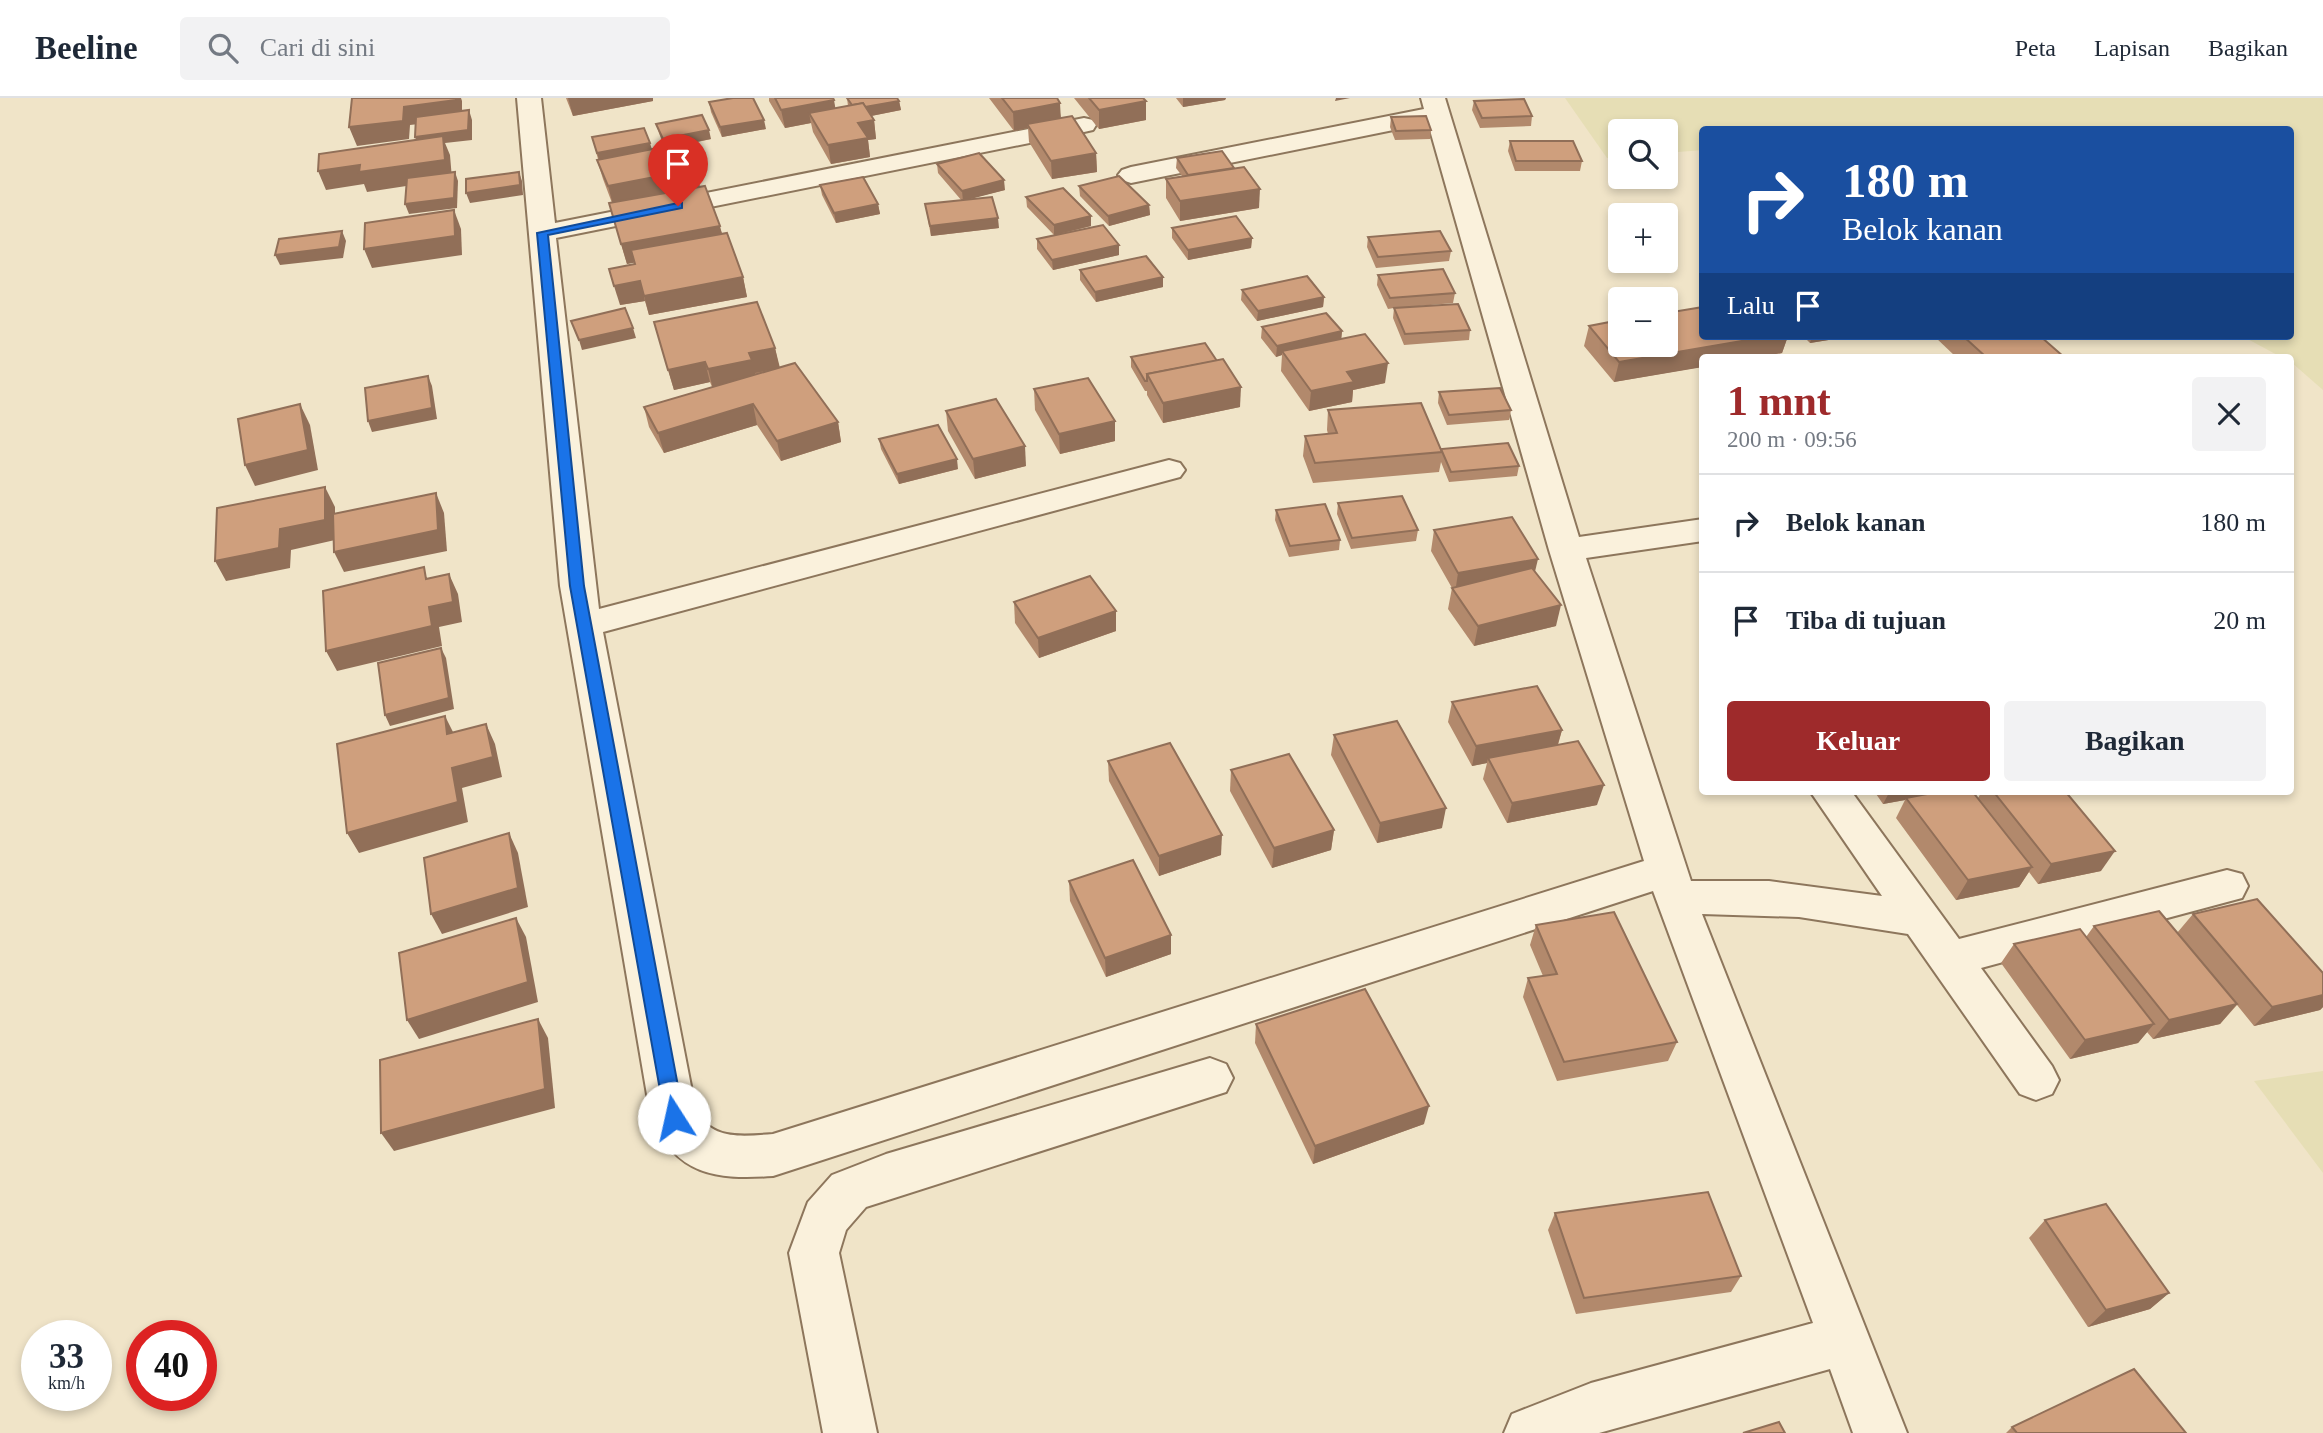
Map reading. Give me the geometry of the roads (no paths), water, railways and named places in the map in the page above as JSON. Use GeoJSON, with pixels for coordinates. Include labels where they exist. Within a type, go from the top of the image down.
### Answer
{"type":"FeatureCollection","features":[{"type":"Feature","properties":{"kind":"street"},"geometry":{"type":"LineString","coordinates":[[529,98],[577,586],[674,1118],[686,1140],[707,1153],[741,1157],[773,1155],[1679,889],[1737,897],[1814,902],[1922,919]]}},
{"type":"Feature","properties":{"kind":"street"},"geometry":{"type":"LineString","coordinates":[[1131,175],[1435,106],[1588,547],[1679,889],[1880,1433]]}},
{"type":"Feature","properties":{"kind":"street"},"geometry":{"type":"LineString","coordinates":[[542,233],[1084,125]]}},
{"type":"Feature","properties":{"kind":"street"},"geometry":{"type":"LineString","coordinates":[[584,625],[1169,470]]}},
{"type":"Feature","properties":{"kind":"street"},"geometry":{"type":"LineString","coordinates":[[1588,547],[1698,541]]}},
{"type":"Feature","properties":{"kind":"street"},"geometry":{"type":"LineString","coordinates":[[1833,795],[2036,1080]]}},
{"type":"Feature","properties":{"kind":"street"},"geometry":{"type":"LineString","coordinates":[[1950,959],[2227,886]]}},
{"type":"Feature","properties":{"kind":"street"},"geometry":{"type":"LineString","coordinates":[[850,1433],[814,1254],[825,1218],[849,1191],[886,1176],[1210,1078]]}},
{"type":"Feature","properties":{"kind":"street"},"geometry":{"type":"LineString","coordinates":[[1531,1433],[1591,1409],[1844,1340]]}}]}
